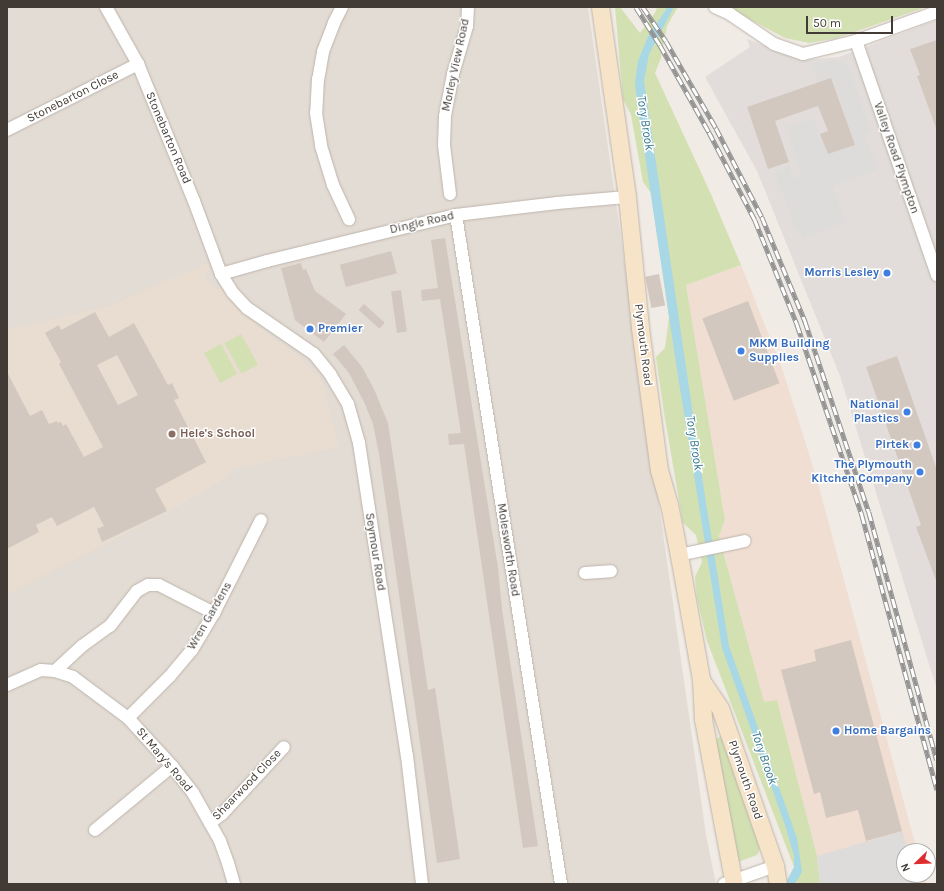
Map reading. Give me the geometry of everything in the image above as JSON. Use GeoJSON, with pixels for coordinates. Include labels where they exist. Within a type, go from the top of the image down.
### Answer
{"type":"FeatureCollection","features":[{"type":"Feature","properties":{"kind":"main road","name":"Plymouth Road"},"geometry":{"type":"LineString","coordinates":[[600,7],[627,197],[640,328],[659,470],[669,504],[701,679],[703,719],[730,883]]}},
{"type":"Feature","properties":{"kind":"main road","name":"Plymouth Road"},"geometry":{"type":"LineString","coordinates":[[701,679],[720,708],[775,866],[778,884]]}},
{"type":"Feature","properties":{"kind":"street","name":"Stonebarton Road"},"geometry":{"type":"LineString","coordinates":[[106,7],[138,64],[194,201],[221,274]]}},
{"type":"Feature","properties":{"kind":"street"},"geometry":{"type":"LineString","coordinates":[[342,7],[323,52],[318,79],[316,113],[323,152],[333,185],[349,220]]}},
{"type":"Feature","properties":{"kind":"street","name":"Morley View Road"},"geometry":{"type":"LineString","coordinates":[[450,194],[444,145],[445,116],[453,74],[466,26],[468,7]]}},
{"type":"Feature","properties":{"kind":"street"},"geometry":{"type":"LineString","coordinates":[[715,7],[730,14],[774,44],[803,54],[856,41],[937,12]]}},
{"type":"Feature","properties":{"kind":"street","name":"Valley Road Plympton"},"geometry":{"type":"LineString","coordinates":[[856,41],[937,275]]}},
{"type":"Feature","properties":{"kind":"street","name":"Stonebarton Close"},"geometry":{"type":"LineString","coordinates":[[7,130],[138,64]]}},
{"type":"Feature","properties":{"kind":"street","name":"Dingle Road"},"geometry":{"type":"LineString","coordinates":[[221,274],[267,260],[456,215],[543,204],[627,197]]}},
{"type":"Feature","properties":{"kind":"street","name":"Molesworth Road"},"geometry":{"type":"LineString","coordinates":[[456,215],[561,884]]}},
{"type":"Feature","properties":{"kind":"street","name":"Seymour Road"},"geometry":{"type":"LineString","coordinates":[[221,274],[233,293],[247,308],[314,354],[330,374],[348,404],[359,443],[407,756],[422,884]]}},
{"type":"Feature","properties":{"kind":"street","name":"Wren Gardens"},"geometry":{"type":"LineString","coordinates":[[128,718],[170,676],[192,650],[214,613],[261,520]]}},
{"type":"Feature","properties":{"kind":"street"},"geometry":{"type":"LineString","coordinates":[[679,554],[745,541]]}},
{"type":"Feature","properties":{"kind":"street"},"geometry":{"type":"LineString","coordinates":[[585,573],[611,571]]}},
{"type":"Feature","properties":{"kind":"street"},"geometry":{"type":"LineString","coordinates":[[7,685],[41,670],[55,670],[82,646],[110,626],[137,591],[148,585],[159,585],[214,613]]}},
{"type":"Feature","properties":{"kind":"street","name":"St Mary's Road"},"geometry":{"type":"LineString","coordinates":[[55,670],[73,677],[128,718],[172,766],[193,793],[210,823],[228,863],[234,884]]}},
{"type":"Feature","properties":{"kind":"street","name":"Shearwood Close"},"geometry":{"type":"LineString","coordinates":[[210,823],[222,814],[284,747]]}},
{"type":"Feature","properties":{"kind":"street"},"geometry":{"type":"LineString","coordinates":[[95,830],[172,766]]}},
{"type":"Feature","properties":{"kind":"street"},"geometry":{"type":"LineString","coordinates":[[730,883],[775,866]]}},
{"type":"Feature","properties":{"kind":"shaded area"},"geometry":{"type":"Polygon","coordinates":[[[7,7],[588,7],[706,835],[716,884],[7,884],[7,7]]]}},
{"type":"Feature","properties":{"kind":"shaded area"},"geometry":{"type":"Polygon","coordinates":[[[937,20],[937,690],[840,376],[757,171],[705,77],[750,47],[747,39],[802,60],[839,57],[937,20]]]}},
{"type":"Feature","properties":{"kind":"shaded area"},"geometry":{"type":"Polygon","coordinates":[[[835,60],[849,66],[871,131],[865,135],[878,169],[833,187],[846,222],[803,238],[796,229],[774,172],[789,165],[793,178],[801,176],[787,127],[813,118],[828,154],[854,145],[831,79],[819,83],[811,64],[835,60]]]}},
{"type":"Feature","properties":{"kind":"shaded area","name":"Hele's School"},"geometry":{"type":"Polygon","coordinates":[[[207,263],[209,268],[204,276],[215,289],[221,289],[240,313],[297,355],[322,381],[339,447],[234,469],[221,481],[170,511],[7,594],[7,330],[112,305],[207,263]]]}},
{"type":"Feature","properties":{"kind":"shaded area"},"geometry":{"type":"Polygon","coordinates":[[[741,265],[782,368],[816,476],[915,843],[896,843],[896,883],[926,884],[820,884],[817,856],[777,700],[764,703],[719,535],[725,520],[686,285],[741,265]]]}},
{"type":"Feature","properties":{"kind":"shaded area"},"geometry":{"type":"Polygon","coordinates":[[[902,831],[906,843],[896,843],[896,883],[917,884],[820,884],[817,856],[902,831]]]}},
{"type":"Feature","properties":{"kind":"green space"},"geometry":{"type":"Polygon","coordinates":[[[615,7],[620,7],[640,33],[655,13],[657,7],[678,7],[667,26],[661,58],[655,73],[710,192],[741,265],[686,285],[725,520],[719,536],[764,702],[777,700],[817,856],[820,884],[797,884],[794,867],[707,641],[697,598],[695,577],[702,562],[696,535],[683,523],[664,413],[656,357],[665,348],[669,317],[651,193],[643,182],[631,115],[623,99],[615,7]]]}},
{"type":"Feature","properties":{"kind":"green space"},"geometry":{"type":"Polygon","coordinates":[[[727,7],[926,7],[837,38],[809,43],[785,38],[727,7]]]}},
{"type":"Feature","properties":{"kind":"green space"},"geometry":{"type":"Polygon","coordinates":[[[241,334],[258,365],[241,374],[224,343],[241,334]]]}},
{"type":"Feature","properties":{"kind":"green space"},"geometry":{"type":"Polygon","coordinates":[[[221,344],[237,374],[220,383],[204,353],[221,344]]]}},
{"type":"Feature","properties":{"kind":"green space"},"geometry":{"type":"Polygon","coordinates":[[[721,736],[760,849],[757,855],[738,862],[715,740],[721,736]]]}},
{"type":"Feature","properties":{"kind":"water","name":"Tory Brook"},"geometry":{"type":"Polygon","coordinates":[[[665,7],[674,7],[649,54],[644,81],[706,503],[729,646],[797,838],[802,872],[795,884],[785,884],[794,867],[794,856],[785,825],[722,648],[677,370],[637,102],[635,83],[638,61],[649,34],[666,10],[665,7]]]}},
{"type":"Feature","properties":{"kind":"building"},"geometry":{"type":"Polygon","coordinates":[[[937,40],[936,128],[917,76],[920,75],[910,49],[937,40]]]}},
{"type":"Feature","properties":{"kind":"building"},"geometry":{"type":"Polygon","coordinates":[[[831,78],[855,145],[828,154],[820,134],[828,131],[818,106],[775,121],[789,162],[768,169],[747,107],[831,78]]]}},
{"type":"Feature","properties":{"kind":"building"},"geometry":{"type":"Polygon","coordinates":[[[445,238],[498,568],[502,609],[538,846],[523,848],[464,444],[449,445],[448,434],[461,433],[440,299],[422,301],[421,290],[438,288],[431,240],[445,238]]]}},
{"type":"Feature","properties":{"kind":"building"},"geometry":{"type":"Polygon","coordinates":[[[391,251],[397,273],[346,287],[340,265],[391,251]]]}},
{"type":"Feature","properties":{"kind":"building"},"geometry":{"type":"Polygon","coordinates":[[[301,263],[303,270],[306,269],[315,291],[346,314],[324,342],[295,320],[281,268],[301,263]]]}},
{"type":"Feature","properties":{"kind":"building"},"geometry":{"type":"Polygon","coordinates":[[[659,274],[665,305],[651,308],[645,277],[659,274]]]}},
{"type":"Feature","properties":{"kind":"building"},"geometry":{"type":"Polygon","coordinates":[[[401,290],[407,332],[397,333],[391,291],[401,290]]]}},
{"type":"Feature","properties":{"kind":"building","name":"MKM Building Supplies"},"geometry":{"type":"Polygon","coordinates":[[[748,301],[780,383],[734,401],[702,319],[748,301]]]}},
{"type":"Feature","properties":{"kind":"building"},"geometry":{"type":"Polygon","coordinates":[[[364,304],[385,323],[379,329],[359,310],[364,304]]]}},
{"type":"Feature","properties":{"kind":"building"},"geometry":{"type":"Polygon","coordinates":[[[95,312],[109,337],[134,323],[168,385],[172,383],[179,398],[174,400],[206,462],[155,489],[167,511],[102,542],[97,529],[104,526],[94,507],[57,526],[52,517],[36,525],[39,532],[7,549],[7,372],[30,416],[42,410],[49,424],[57,421],[58,423],[61,422],[63,426],[66,424],[84,457],[103,447],[59,364],[61,362],[45,333],[59,325],[61,330],[95,312]],[[117,355],[97,365],[118,405],[138,395],[117,355]]]}},
{"type":"Feature","properties":{"kind":"building"},"geometry":{"type":"Polygon","coordinates":[[[344,345],[362,367],[374,389],[388,423],[428,690],[435,688],[460,859],[437,863],[379,454],[373,424],[364,402],[349,373],[333,354],[344,345]]]}},
{"type":"Feature","properties":{"kind":"building"},"geometry":{"type":"Polygon","coordinates":[[[897,356],[937,470],[937,583],[916,527],[921,525],[866,367],[897,356]]]}},
{"type":"Feature","properties":{"kind":"building","name":"Home Bargains"},"geometry":{"type":"Polygon","coordinates":[[[851,640],[902,831],[866,841],[858,810],[826,818],[820,792],[814,794],[781,670],[816,661],[814,650],[851,640]]]}},
{"type":"Feature","properties":{"kind":"railway"},"geometry":{"type":"LineString","coordinates":[[636,7],[660,45],[709,132],[755,220],[797,324],[862,515],[937,790]]}},
{"type":"Feature","properties":{"kind":"railway"},"geometry":{"type":"LineString","coordinates":[[643,7],[666,41],[716,128],[762,217],[805,321],[869,512],[937,760]]}},
{"type":"Feature","properties":{"kind":"place","name":"Morris Lesley"},"geometry":{"type":"Point","coordinates":[887,273]}},
{"type":"Feature","properties":{"kind":"place","name":"Premier"},"geometry":{"type":"Point","coordinates":[310,329]}},
{"type":"Feature","properties":{"kind":"place","name":"MKM Building Supplies"},"geometry":{"type":"Point","coordinates":[741,351]}},
{"type":"Feature","properties":{"kind":"place","name":"National Plastics"},"geometry":{"type":"Point","coordinates":[907,412]}},
{"type":"Feature","properties":{"kind":"place","name":"Hele's School"},"geometry":{"type":"Point","coordinates":[172,434]}},
{"type":"Feature","properties":{"kind":"place","name":"Pirtek"},"geometry":{"type":"Point","coordinates":[917,445]}},
{"type":"Feature","properties":{"kind":"place","name":"The Plymouth Kitchen Company"},"geometry":{"type":"Point","coordinates":[920,472]}},
{"type":"Feature","properties":{"kind":"place","name":"Home Bargains"},"geometry":{"type":"Point","coordinates":[836,731]}}]}
